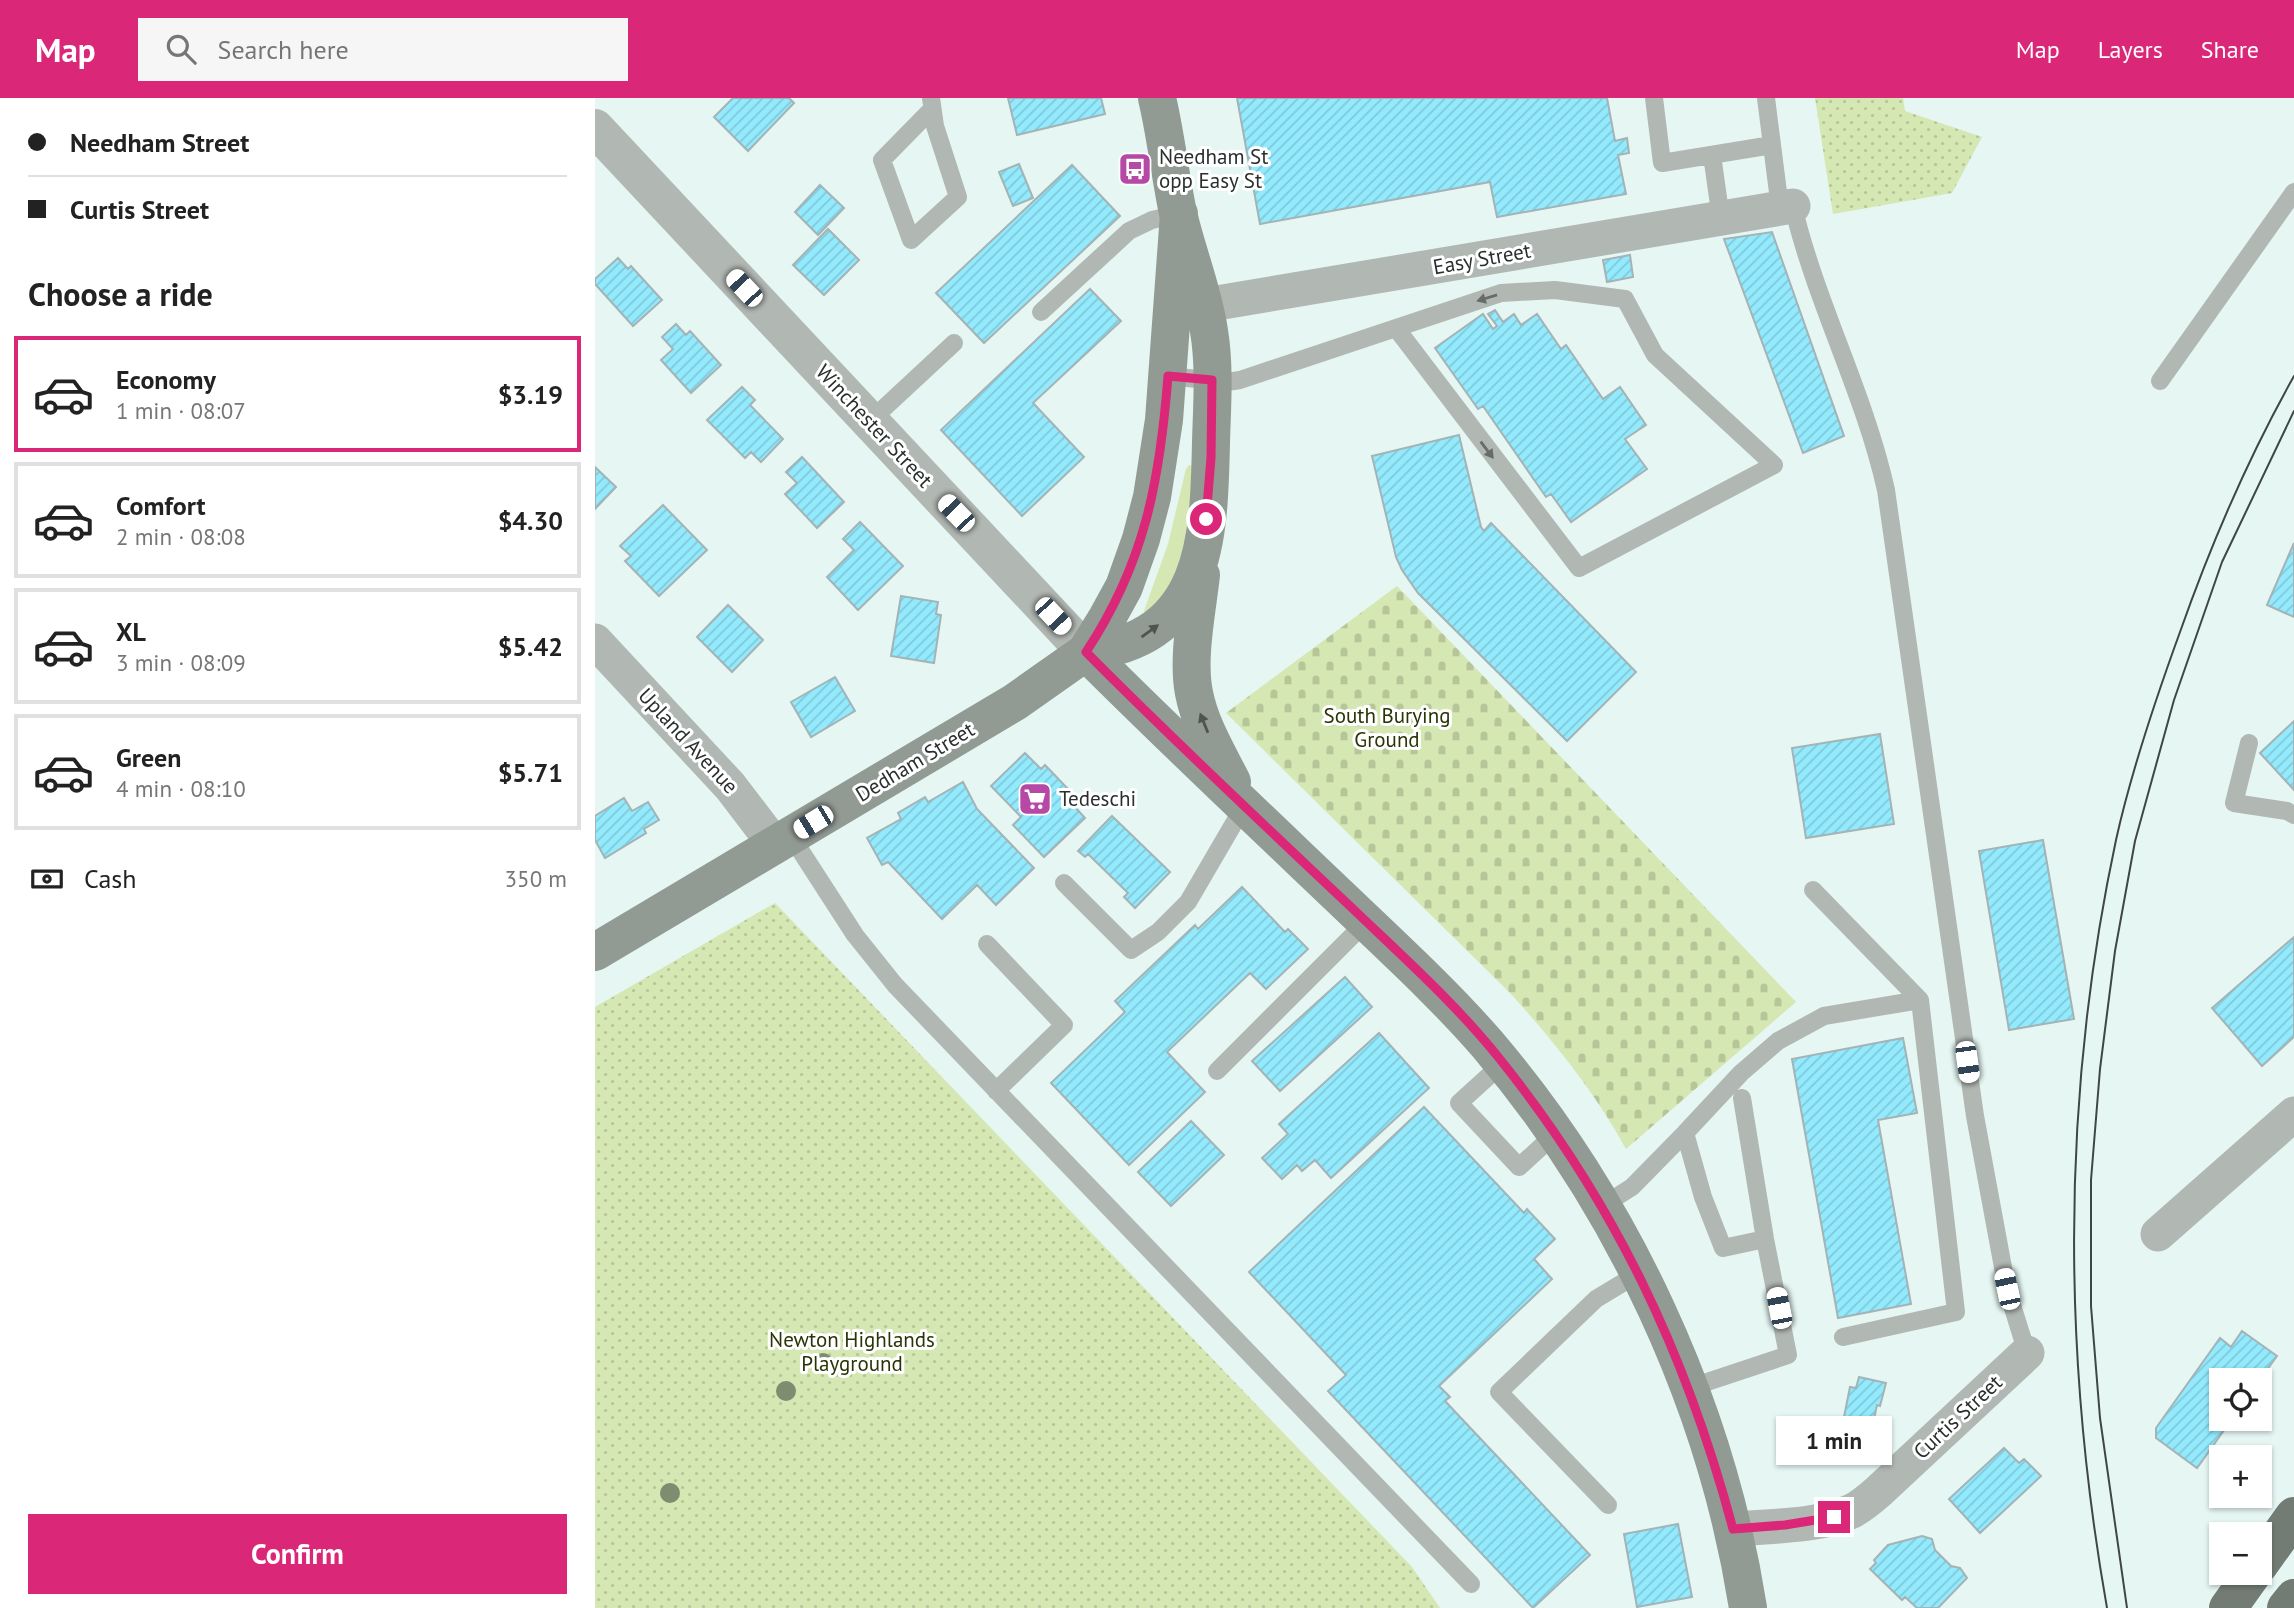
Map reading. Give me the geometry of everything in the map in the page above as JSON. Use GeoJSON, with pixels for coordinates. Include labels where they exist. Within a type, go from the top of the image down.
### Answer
{"type":"FeatureCollection","features":[{"type":"Feature","properties":{"kind":"highway"},"geometry":{"type":"LineString","coordinates":[[2272,1547],[2294,1516]]}},
{"type":"Feature","properties":{"kind":"highway"},"geometry":{"type":"LineString","coordinates":[[2228,1608],[2244,1585]]}},
{"type":"Feature","properties":{"kind":"highway"},"geometry":{"type":"LineString","coordinates":[[2287,1608],[2294,1598]]}},
{"type":"Feature","properties":{"kind":"main road"},"geometry":{"type":"LineString","coordinates":[[1086,652],[1118,600],[1141,539],[1159,463],[1168,376],[1188,308],[1179,214],[1157,98]]}},
{"type":"Feature","properties":{"kind":"main road"},"geometry":{"type":"LineString","coordinates":[[1188,308],[1210,334],[1212,380],[1211,458],[1193,655],[1193,690],[1206,730],[1244,806]]}},
{"type":"Feature","properties":{"kind":"main road"},"geometry":{"type":"LineString","coordinates":[[1086,652],[1105,650],[1135,641],[1170,614],[1191,587],[1203,548]]}},
{"type":"Feature","properties":{"kind":"main road","name":"Winchester Street"},"geometry":{"type":"LineString","coordinates":[[1086,652],[1456,1010],[1503,1063],[1555,1134],[1602,1206],[1639,1273],[1689,1388],[1706,1433],[1733,1529],[1748,1608]]}},
{"type":"Feature","properties":{"kind":"main road","name":"Dedham Street"},"geometry":{"type":"LineString","coordinates":[[595,952],[1015,702],[1086,652]]}},
{"type":"Feature","properties":{"kind":"street","name":"Winchester Street"},"geometry":{"type":"LineString","coordinates":[[595,128],[1086,652]]}},
{"type":"Feature","properties":{"kind":"street","name":"Easy Street"},"geometry":{"type":"LineString","coordinates":[[1188,308],[1786,207]]}},
{"type":"Feature","properties":{"kind":"street","name":"Upland Avenue"},"geometry":{"type":"LineString","coordinates":[[595,641],[783,840]]}},
{"type":"Feature","properties":{"kind":"street"},"geometry":{"type":"LineString","coordinates":[[2158,1234],[2294,1114]]}},
{"type":"Feature","properties":{"kind":"street","name":"Curtis Street"},"geometry":{"type":"LineString","coordinates":[[1733,1529],[1785,1525],[1834,1517],[1854,1510],[1879,1491],[2027,1353]]}},
{"type":"Feature","properties":{"kind":"lane"},"geometry":{"type":"LineString","coordinates":[[1654,98],[1663,163],[1772,145]]}},
{"type":"Feature","properties":{"kind":"lane"},"geometry":{"type":"LineString","coordinates":[[1766,98],[1772,145],[1786,207],[1867,417],[1886,490],[1975,1116],[2007,1289],[2027,1353]]}},
{"type":"Feature","properties":{"kind":"lane"},"geometry":{"type":"LineString","coordinates":[[931,103],[958,197],[911,240],[882,160],[931,103]]}},
{"type":"Feature","properties":{"kind":"lane"},"geometry":{"type":"LineString","coordinates":[[1712,155],[1720,219]]}},
{"type":"Feature","properties":{"kind":"lane"},"geometry":{"type":"LineString","coordinates":[[2160,381],[2294,192]]}},
{"type":"Feature","properties":{"kind":"lane"},"geometry":{"type":"LineString","coordinates":[[1041,312],[1129,231],[1152,220],[1179,214]]}},
{"type":"Feature","properties":{"kind":"lane"},"geometry":{"type":"LineString","coordinates":[[1168,376],[1227,382],[1249,378],[1396,328],[1501,293],[1555,290],[1625,299],[1655,355],[1774,465],[1579,568],[1396,328]]}},
{"type":"Feature","properties":{"kind":"lane"},"geometry":{"type":"LineString","coordinates":[[870,421],[954,343]]}},
{"type":"Feature","properties":{"kind":"lane"},"geometry":{"type":"LineString","coordinates":[[2249,743],[2234,803],[2287,811],[2294,815]]}},
{"type":"Feature","properties":{"kind":"lane"},"geometry":{"type":"LineString","coordinates":[[1064,883],[1131,950],[1158,932],[1188,902],[1244,806]]}},
{"type":"Feature","properties":{"kind":"lane"},"geometry":{"type":"LineString","coordinates":[[783,840],[872,959],[1471,1584]]}},
{"type":"Feature","properties":{"kind":"lane"},"geometry":{"type":"LineString","coordinates":[[1813,890],[1920,1000],[1956,1312],[1843,1337]]}},
{"type":"Feature","properties":{"kind":"lane"},"geometry":{"type":"LineString","coordinates":[[1216,1071],[1366,922]]}},
{"type":"Feature","properties":{"kind":"lane"},"geometry":{"type":"LineString","coordinates":[[988,944],[1064,1025],[996,1091]]}},
{"type":"Feature","properties":{"kind":"lane"},"geometry":{"type":"LineString","coordinates":[[1602,1206],[1632,1187],[1741,1073],[1778,1041],[1824,1016],[1920,1000]]}},
{"type":"Feature","properties":{"kind":"lane"},"geometry":{"type":"LineString","coordinates":[[1503,1063],[1459,1103],[1518,1167],[1555,1134]]}},
{"type":"Feature","properties":{"kind":"lane"},"geometry":{"type":"LineString","coordinates":[[1689,1388],[1788,1355],[1765,1239],[1742,1098]]}},
{"type":"Feature","properties":{"kind":"lane"},"geometry":{"type":"LineString","coordinates":[[1685,1133],[1703,1197],[1723,1248],[1765,1239]]}},
{"type":"Feature","properties":{"kind":"lane"},"geometry":{"type":"LineString","coordinates":[[1608,1505],[1499,1392],[1597,1299],[1639,1273]]}},
{"type":"Feature","properties":{"kind":"green space"},"geometry":{"type":"Polygon","coordinates":[[[1815,98],[1903,98],[1905,111],[1982,137],[1952,193],[1833,214],[1815,98]]]}},
{"type":"Feature","properties":{"kind":"green space"},"geometry":{"type":"Polygon","coordinates":[[[1189,465],[1192,466],[1188,541],[1176,579],[1147,614],[1144,611],[1168,544],[1189,465]]]}},
{"type":"Feature","properties":{"kind":"green space","name":"South Burying Ground"},"geometry":{"type":"Polygon","coordinates":[[[1397,586],[1796,1002],[1626,1149],[1573,1069],[1512,995],[1226,713],[1397,586]]]}},
{"type":"Feature","properties":{"kind":"green space","name":"Newton Highlands Playground"},"geometry":{"type":"Polygon","coordinates":[[[775,903],[1412,1567],[1440,1608],[595,1608],[595,1007],[775,903]]]}},
{"type":"Feature","properties":{"kind":"building"},"geometry":{"type":"Polygon","coordinates":[[[733,98],[789,98],[794,103],[748,151],[714,117],[733,98]]]}},
{"type":"Feature","properties":{"kind":"building"},"geometry":{"type":"Polygon","coordinates":[[[1008,98],[1101,98],[1105,114],[1017,135],[1008,98]]]}},
{"type":"Feature","properties":{"kind":"building"},"geometry":{"type":"Polygon","coordinates":[[[1237,98],[1607,98],[1615,141],[1627,138],[1629,153],[1618,155],[1626,194],[1497,217],[1490,182],[1260,224],[1237,98]]]}},
{"type":"Feature","properties":{"kind":"building"},"geometry":{"type":"Polygon","coordinates":[[[1019,164],[1033,198],[1013,206],[999,172],[1019,164]]]}},
{"type":"Feature","properties":{"kind":"building"},"geometry":{"type":"Polygon","coordinates":[[[1072,165],[1120,216],[984,343],[936,293],[1072,165]]]}},
{"type":"Feature","properties":{"kind":"building"},"geometry":{"type":"Polygon","coordinates":[[[820,185],[844,208],[818,235],[795,212],[820,185]]]}},
{"type":"Feature","properties":{"kind":"building"},"geometry":{"type":"Polygon","coordinates":[[[828,229],[859,260],[824,295],[793,265],[828,229]]]}},
{"type":"Feature","properties":{"kind":"building"},"geometry":{"type":"Polygon","coordinates":[[[1772,232],[1844,436],[1803,453],[1724,239],[1772,232]]]}},
{"type":"Feature","properties":{"kind":"building"},"geometry":{"type":"Polygon","coordinates":[[[1630,255],[1633,277],[1607,282],[1603,260],[1630,255]]]}},
{"type":"Feature","properties":{"kind":"building"},"geometry":{"type":"Polygon","coordinates":[[[618,258],[628,269],[631,266],[662,300],[633,326],[595,284],[595,279],[618,258]]]}},
{"type":"Feature","properties":{"kind":"building"},"geometry":{"type":"Polygon","coordinates":[[[1090,289],[1121,321],[1033,403],[1084,457],[1022,516],[941,430],[1090,289]]]}},
{"type":"Feature","properties":{"kind":"building"},"geometry":{"type":"Polygon","coordinates":[[[1495,310],[1503,322],[1514,314],[1521,325],[1537,314],[1561,349],[1566,345],[1603,399],[1620,387],[1646,425],[1625,439],[1647,469],[1571,522],[1551,494],[1546,497],[1483,406],[1478,409],[1435,348],[1483,314],[1493,329],[1497,326],[1488,314],[1495,310]]]}},
{"type":"Feature","properties":{"kind":"building"},"geometry":{"type":"Polygon","coordinates":[[[676,324],[686,335],[690,331],[721,365],[691,393],[661,360],[673,349],[662,337],[676,324]]]}},
{"type":"Feature","properties":{"kind":"building"},"geometry":{"type":"Polygon","coordinates":[[[742,387],[755,400],[750,405],[783,439],[761,462],[751,452],[745,458],[707,420],[742,387]]]}},
{"type":"Feature","properties":{"kind":"building"},"geometry":{"type":"Polygon","coordinates":[[[1459,435],[1481,527],[1484,531],[1491,523],[1636,672],[1567,741],[1418,593],[1396,557],[1372,456],[1459,435]]]}},
{"type":"Feature","properties":{"kind":"building"},"geometry":{"type":"Polygon","coordinates":[[[802,457],[844,502],[817,528],[785,494],[797,483],[786,472],[802,457]]]}},
{"type":"Feature","properties":{"kind":"building"},"geometry":{"type":"Polygon","coordinates":[[[595,467],[616,487],[595,509],[595,467]]]}},
{"type":"Feature","properties":{"kind":"building"},"geometry":{"type":"Polygon","coordinates":[[[663,505],[707,550],[659,596],[625,561],[631,556],[620,546],[663,505]]]}},
{"type":"Feature","properties":{"kind":"building"},"geometry":{"type":"Polygon","coordinates":[[[860,522],[903,566],[858,610],[827,577],[854,550],[843,539],[860,522]]]}},
{"type":"Feature","properties":{"kind":"building"},"geometry":{"type":"Polygon","coordinates":[[[2294,543],[2294,617],[2267,605],[2294,543]]]}},
{"type":"Feature","properties":{"kind":"building"},"geometry":{"type":"Polygon","coordinates":[[[901,596],[938,602],[936,614],[941,615],[934,663],[891,656],[901,596]]]}},
{"type":"Feature","properties":{"kind":"building"},"geometry":{"type":"Polygon","coordinates":[[[728,605],[763,640],[732,672],[697,637],[728,605]]]}},
{"type":"Feature","properties":{"kind":"building"},"geometry":{"type":"Polygon","coordinates":[[[835,677],[855,711],[811,737],[791,702],[835,677]]]}},
{"type":"Feature","properties":{"kind":"building"},"geometry":{"type":"Polygon","coordinates":[[[2294,721],[2294,790],[2260,753],[2294,721]]]}},
{"type":"Feature","properties":{"kind":"building"},"geometry":{"type":"Polygon","coordinates":[[[1880,734],[1894,824],[1806,838],[1792,748],[1880,734]]]}},
{"type":"Feature","properties":{"kind":"building"},"geometry":{"type":"Polygon","coordinates":[[[1025,753],[1041,769],[1045,765],[1069,790],[1064,795],[1085,818],[1044,857],[1013,825],[1021,817],[991,786],[1025,753]]]}},
{"type":"Feature","properties":{"kind":"building"},"geometry":{"type":"Polygon","coordinates":[[[963,782],[977,809],[1034,868],[996,905],[977,885],[942,919],[888,862],[882,865],[867,838],[901,819],[898,813],[925,797],[928,802],[963,782]]]}},
{"type":"Feature","properties":{"kind":"building"},"geometry":{"type":"Polygon","coordinates":[[[624,798],[632,811],[648,802],[659,820],[644,829],[646,833],[605,858],[595,840],[595,816],[624,798]]]}},
{"type":"Feature","properties":{"kind":"building"},"geometry":{"type":"Polygon","coordinates":[[[1112,816],[1170,872],[1135,908],[1124,897],[1128,893],[1088,854],[1085,857],[1078,851],[1112,816]]]}},
{"type":"Feature","properties":{"kind":"building"},"geometry":{"type":"Polygon","coordinates":[[[2043,840],[2074,1019],[2009,1030],[1979,851],[2043,840]]]}},
{"type":"Feature","properties":{"kind":"building"},"geometry":{"type":"Polygon","coordinates":[[[1242,887],[1285,932],[1288,929],[1308,949],[1266,989],[1250,973],[1167,1052],[1205,1092],[1129,1165],[1051,1083],[1125,1012],[1115,1001],[1195,925],[1198,929],[1242,887]]]}},
{"type":"Feature","properties":{"kind":"building"},"geometry":{"type":"Polygon","coordinates":[[[2294,937],[2294,1037],[2262,1066],[2212,1008],[2294,937]]]}},
{"type":"Feature","properties":{"kind":"building"},"geometry":{"type":"Polygon","coordinates":[[[1345,977],[1372,1007],[1280,1091],[1252,1061],[1345,977]]]}},
{"type":"Feature","properties":{"kind":"building"},"geometry":{"type":"Polygon","coordinates":[[[1379,1033],[1429,1088],[1331,1178],[1315,1160],[1302,1171],[1297,1165],[1282,1179],[1262,1158],[1288,1134],[1279,1124],[1379,1033]]]}},
{"type":"Feature","properties":{"kind":"building"},"geometry":{"type":"Polygon","coordinates":[[[1903,1038],[1917,1113],[1878,1120],[1911,1304],[1838,1318],[1792,1059],[1903,1038]]]}},
{"type":"Feature","properties":{"kind":"building"},"geometry":{"type":"Polygon","coordinates":[[[1424,1107],[1524,1213],[1527,1209],[1555,1239],[1534,1259],[1552,1279],[1439,1386],[1450,1397],[1445,1401],[1590,1555],[1533,1608],[1328,1391],[1346,1375],[1249,1272],[1424,1107]]]}},
{"type":"Feature","properties":{"kind":"building"},"geometry":{"type":"Polygon","coordinates":[[[1191,1121],[1224,1155],[1171,1206],[1138,1172],[1191,1121]]]}},
{"type":"Feature","properties":{"kind":"building"},"geometry":{"type":"Polygon","coordinates":[[[2242,1331],[2277,1356],[2268,1368],[2209,1368],[2209,1431],[2223,1431],[2213,1445],[2209,1445],[2209,1451],[2197,1468],[2156,1438],[2156,1428],[2220,1338],[2231,1347],[2242,1331]]]}},
{"type":"Feature","properties":{"kind":"building"},"geometry":{"type":"Polygon","coordinates":[[[1859,1377],[1886,1383],[1880,1406],[1877,1405],[1871,1433],[1842,1427],[1850,1387],[1856,1388],[1859,1377]]]}},
{"type":"Feature","properties":{"kind":"building"},"geometry":{"type":"Polygon","coordinates":[[[2004,1448],[2019,1463],[2024,1459],[2041,1476],[1980,1533],[1949,1499],[2004,1448]]]}},
{"type":"Feature","properties":{"kind":"building"},"geometry":{"type":"Polygon","coordinates":[[[1678,1524],[1692,1597],[1637,1607],[1624,1534],[1678,1524]]]}},
{"type":"Feature","properties":{"kind":"building"},"geometry":{"type":"Polygon","coordinates":[[[1922,1536],[1932,1539],[1935,1550],[1951,1566],[1960,1568],[1967,1578],[1938,1608],[1917,1608],[1905,1597],[1902,1600],[1870,1569],[1876,1563],[1874,1560],[1888,1545],[1922,1536]]]}},
{"type":"Feature","properties":{"kind":"tram line"},"geometry":{"type":"LineString","coordinates":[[2107,1608],[2092,1512],[2082,1416],[2074,1223],[2085,1031],[2098,935],[2122,814],[2171,657],[2231,502],[2294,376]]}},
{"type":"Feature","properties":{"kind":"tram line"},"geometry":{"type":"LineString","coordinates":[[2127,1608],[2100,1418],[2091,1306],[2091,1180],[2100,1069],[2115,951],[2135,841],[2174,700],[2222,562],[2294,411]]}},
{"type":"Feature","properties":{"kind":"place","name":"Needham St opp Easy St"},"geometry":{"type":"Point","coordinates":[1135,169]}},
{"type":"Feature","properties":{"kind":"place","name":"Tedeschi"},"geometry":{"type":"Point","coordinates":[1035,799]}},
{"type":"Feature","properties":{"kind":"route"},"geometry":{"type":"LineString","coordinates":[[1206,519],[1211,458],[1212,380],[1168,376],[1159,463],[1141,539],[1118,600],[1086,652],[1141,708],[1439,992],[1516,1079],[1590,1187],[1639,1273],[1706,1433],[1733,1529],[1785,1525],[1834,1517]]}}]}
